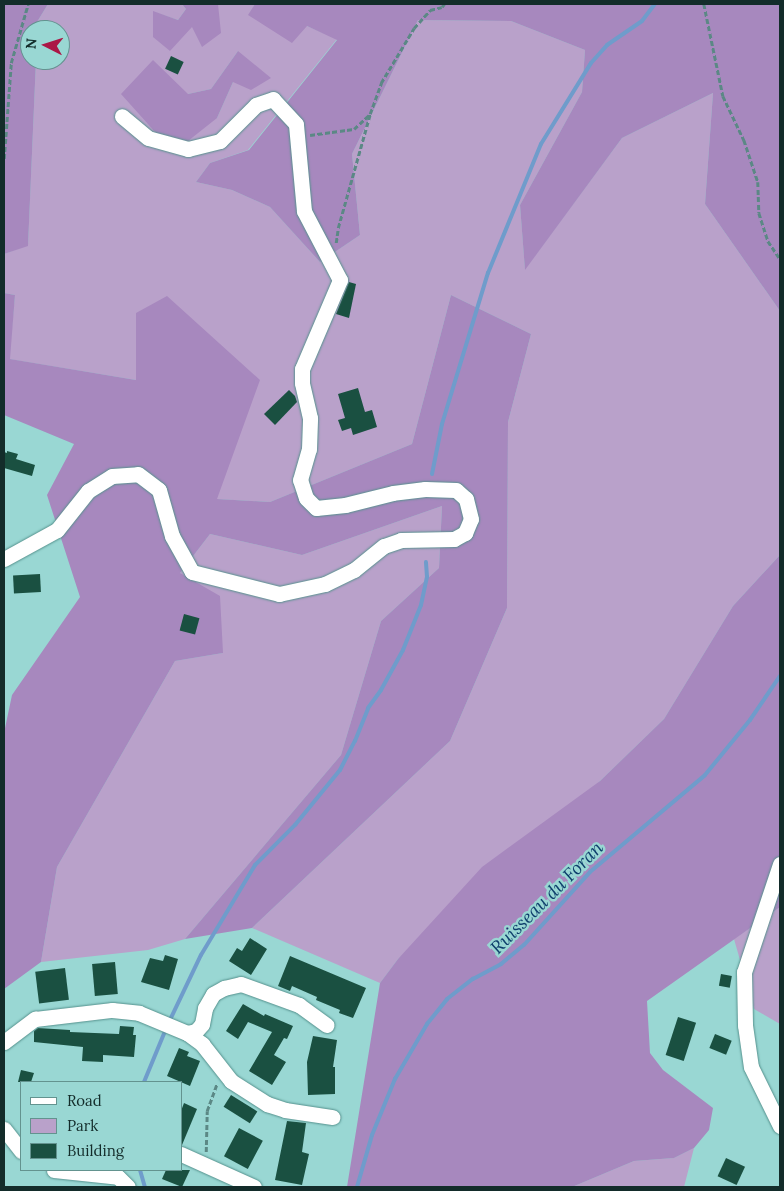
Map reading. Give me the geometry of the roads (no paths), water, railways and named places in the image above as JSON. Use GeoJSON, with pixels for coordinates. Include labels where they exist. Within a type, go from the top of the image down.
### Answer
{"type":"FeatureCollection","features":[{"type":"Feature","properties":{"kind":"street"},"geometry":{"type":"LineString","coordinates":[[4,559],[58,530],[88,491],[112,476],[138,474],[159,490],[172,536],[192,572],[279,594],[325,584],[354,570],[384,546],[401,540],[454,538],[465,533],[471,519],[466,499],[456,490],[425,489],[393,493],[345,505],[316,508],[306,498],[300,480],[309,449],[310,418],[302,383],[302,369],[340,280],[304,211],[296,124],[274,99],[256,105],[220,140],[188,149],[148,138],[122,116]]}},
{"type":"Feature","properties":{"kind":"street"},"geometry":{"type":"LineString","coordinates":[[780,864],[744,972],[745,1025],[752,1067],[780,1126]]}},
{"type":"Feature","properties":{"kind":"street"},"geometry":{"type":"LineString","coordinates":[[182,1031],[196,1031],[202,1024],[205,1008],[213,994],[224,988],[241,984],[300,1006],[327,1025]]}},
{"type":"Feature","properties":{"kind":"street"},"geometry":{"type":"LineString","coordinates":[[4,1042],[35,1019],[112,1010],[140,1013],[182,1031],[202,1044],[220,1071],[231,1082],[268,1104],[285,1110],[332,1117]]}},
{"type":"Feature","properties":{"kind":"street"},"geometry":{"type":"LineString","coordinates":[[4,1129],[20,1150]]}},
{"type":"Feature","properties":{"kind":"street"},"geometry":{"type":"LineString","coordinates":[[182,1154],[254,1187]]}},
{"type":"Feature","properties":{"kind":"street"},"geometry":{"type":"LineString","coordinates":[[63,1171],[118,1177],[128,1187]]}},
{"type":"Feature","properties":{"kind":"waterway"},"geometry":{"type":"LineString","coordinates":[[432,474],[442,424],[488,273],[541,144],[591,63],[607,45],[642,21],[655,4]]}},
{"type":"Feature","properties":{"kind":"waterway"},"geometry":{"type":"LineString","coordinates":[[169,1022],[201,955],[255,865],[295,825],[340,770],[355,741],[368,708],[381,690],[403,650],[421,605],[427,577],[426,562]]}},
{"type":"Feature","properties":{"kind":"waterway","name":"Ruisseau du Foran"},"geometry":{"type":"LineString","coordinates":[[357,1187],[372,1135],[395,1079],[427,1024],[447,999],[473,979],[501,964],[524,945],[590,872],[705,775],[750,720],[780,676]]}},
{"type":"Feature","properties":{"kind":"waterway"},"geometry":{"type":"LineString","coordinates":[[144,1081],[166,1029]]}},
{"type":"Feature","properties":{"kind":"waterway"},"geometry":{"type":"LineString","coordinates":[[140,1171],[145,1187]]}}]}
